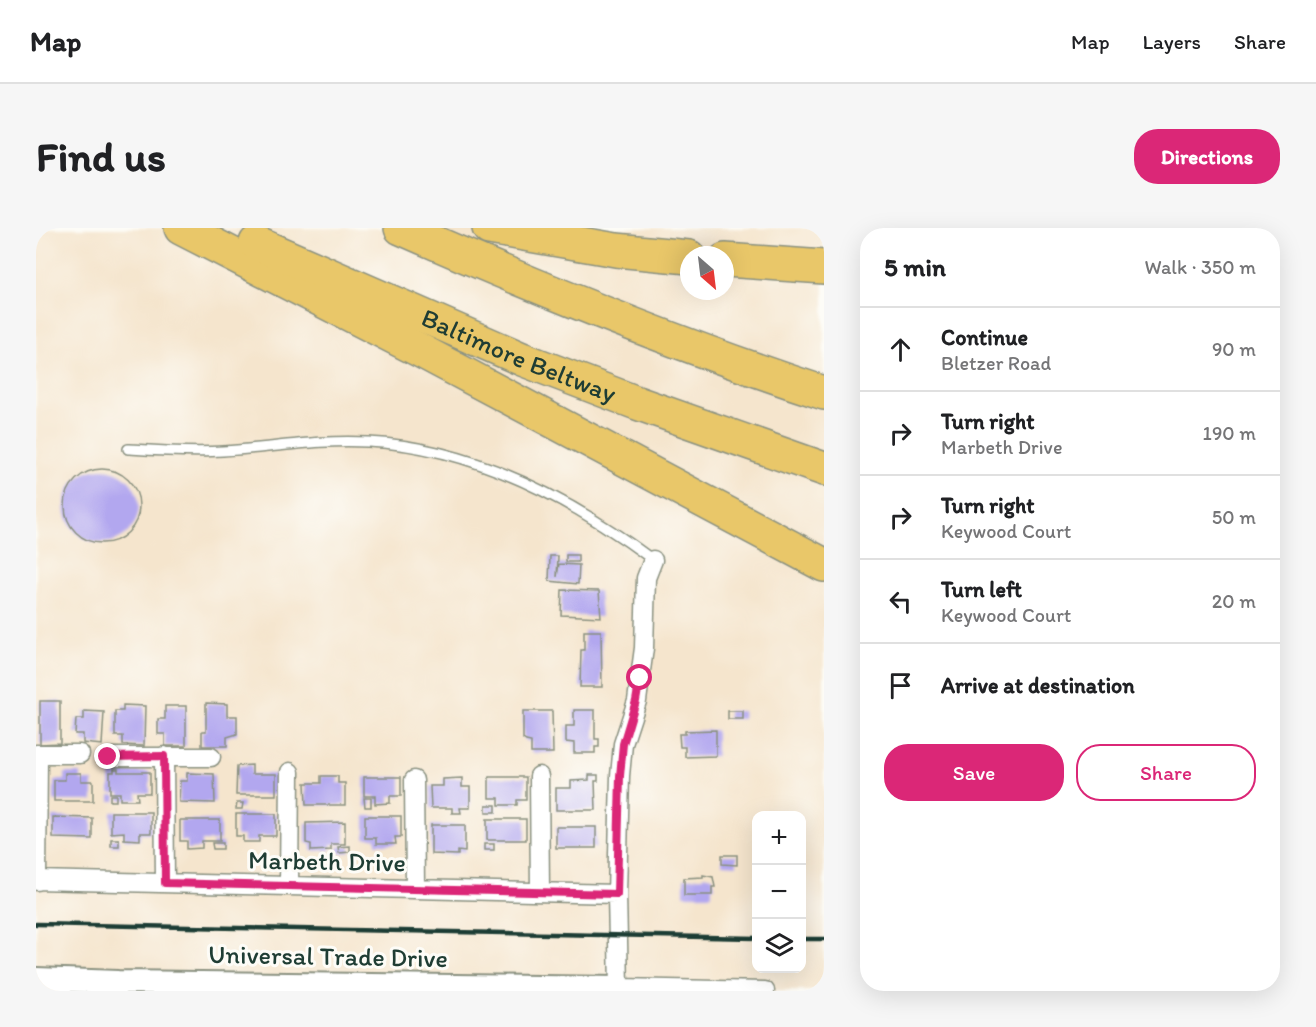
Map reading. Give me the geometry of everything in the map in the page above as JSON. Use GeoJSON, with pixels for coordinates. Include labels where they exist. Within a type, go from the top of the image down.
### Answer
{"type":"FeatureCollection","features":[{"type":"Feature","properties":{"kind":"highway"},"geometry":{"type":"LineString","coordinates":[[181,228],[423,352],[824,565]]}},
{"type":"Feature","properties":{"kind":"highway","name":"Baltimore Beltway"},"geometry":{"type":"LineString","coordinates":[[222,228],[522,359],[637,404],[824,469]]}},
{"type":"Feature","properties":{"kind":"highway"},"geometry":{"type":"LineString","coordinates":[[401,228],[555,295],[669,339],[824,393]]}},
{"type":"Feature","properties":{"kind":"highway"},"geometry":{"type":"LineString","coordinates":[[489,228],[616,250],[680,256]]}},
{"type":"Feature","properties":{"kind":"highway"},"geometry":{"type":"LineString","coordinates":[[734,261],[816,266]]}},
{"type":"Feature","properties":{"kind":"street"},"geometry":{"type":"LineString","coordinates":[[653,560],[646,578],[644,648],[638,690],[623,744],[620,776],[617,894],[620,990],[765,991]]}},
{"type":"Feature","properties":{"kind":"street"},"geometry":{"type":"LineString","coordinates":[[37,881],[37,754],[80,753]]}},
{"type":"Feature","properties":{"kind":"street"},"geometry":{"type":"LineString","coordinates":[[164,756],[165,883]]}},
{"type":"Feature","properties":{"kind":"street"},"geometry":{"type":"LineString","coordinates":[[108,757],[211,757]]}},
{"type":"Feature","properties":{"kind":"street"},"geometry":{"type":"LineString","coordinates":[[289,886],[290,772]]}},
{"type":"Feature","properties":{"kind":"street"},"geometry":{"type":"LineString","coordinates":[[539,776],[540,892]]}},
{"type":"Feature","properties":{"kind":"street"},"geometry":{"type":"LineString","coordinates":[[414,780],[415,888]]}},
{"type":"Feature","properties":{"kind":"street","name":"Marbeth Drive"},"geometry":{"type":"LineString","coordinates":[[37,881],[617,894]]}},
{"type":"Feature","properties":{"kind":"street","name":"Universal Trade Drive"},"geometry":{"type":"LineString","coordinates":[[36,979],[118,986],[620,990]]}},
{"type":"Feature","properties":{"kind":"lane"},"geometry":{"type":"LineString","coordinates":[[128,449],[213,452],[324,442],[367,442],[405,444],[447,452],[532,485],[626,539],[653,560]]}},
{"type":"Feature","properties":{"kind":"building"},"geometry":{"type":"Polygon","coordinates":[[[102,469],[116,472],[128,480],[136,492],[139,506],[136,520],[128,532],[116,540],[102,543],[88,540],[76,532],[68,520],[65,506],[68,492],[76,480],[88,472],[102,469]]]}},
{"type":"Feature","properties":{"kind":"building"},"geometry":{"type":"Polygon","coordinates":[[[566,555],[578,555],[578,562],[566,562],[566,555]]]}},
{"type":"Feature","properties":{"kind":"building"},"geometry":{"type":"Polygon","coordinates":[[[550,556],[558,556],[557,577],[559,564],[579,565],[578,584],[549,581],[550,556]]]}},
{"type":"Feature","properties":{"kind":"building"},"geometry":{"type":"Polygon","coordinates":[[[562,590],[599,591],[601,617],[561,615],[562,590]]]}},
{"type":"Feature","properties":{"kind":"building"},"geometry":{"type":"Polygon","coordinates":[[[584,631],[601,631],[602,687],[580,687],[584,631]]]}},
{"type":"Feature","properties":{"kind":"building"},"geometry":{"type":"Polygon","coordinates":[[[40,701],[60,701],[60,743],[40,744],[40,701]]]}},
{"type":"Feature","properties":{"kind":"building"},"geometry":{"type":"Polygon","coordinates":[[[206,703],[227,704],[227,716],[237,716],[237,734],[227,737],[227,746],[202,746],[202,731],[206,731],[206,703]]]}},
{"type":"Feature","properties":{"kind":"building"},"geometry":{"type":"Polygon","coordinates":[[[123,705],[145,706],[144,746],[123,745],[123,736],[115,736],[115,711],[123,711],[123,705]]]}},
{"type":"Feature","properties":{"kind":"building"},"geometry":{"type":"Polygon","coordinates":[[[165,706],[186,706],[186,746],[165,746],[165,734],[158,734],[158,719],[165,719],[165,706]]]}},
{"type":"Feature","properties":{"kind":"building"},"geometry":{"type":"Polygon","coordinates":[[[574,710],[595,710],[595,739],[599,739],[599,747],[595,747],[595,753],[574,753],[574,743],[566,742],[566,726],[574,726],[574,710]]]}},
{"type":"Feature","properties":{"kind":"building"},"geometry":{"type":"Polygon","coordinates":[[[84,711],[104,712],[102,745],[83,743],[83,734],[75,734],[76,719],[84,719],[84,711]]]}},
{"type":"Feature","properties":{"kind":"building"},"geometry":{"type":"Polygon","coordinates":[[[523,711],[552,711],[553,753],[531,753],[531,742],[523,739],[523,711]]]}},
{"type":"Feature","properties":{"kind":"building"},"geometry":{"type":"Polygon","coordinates":[[[728,711],[743,711],[743,719],[728,719],[728,711]]]}},
{"type":"Feature","properties":{"kind":"building"},"geometry":{"type":"Polygon","coordinates":[[[716,730],[716,756],[685,757],[685,747],[680,747],[679,734],[685,734],[685,731],[716,730]]]}},
{"type":"Feature","properties":{"kind":"building"},"geometry":{"type":"Polygon","coordinates":[[[252,765],[252,774],[276,774],[276,795],[236,795],[237,766],[252,765]]]}},
{"type":"Feature","properties":{"kind":"building"},"geometry":{"type":"Polygon","coordinates":[[[114,769],[118,769],[118,772],[150,772],[150,793],[137,793],[138,800],[120,800],[120,793],[110,793],[110,772],[114,772],[114,769]]]}},
{"type":"Feature","properties":{"kind":"building"},"geometry":{"type":"Polygon","coordinates":[[[65,773],[81,773],[81,781],[93,781],[93,801],[54,801],[54,780],[65,780],[65,773]]]}},
{"type":"Feature","properties":{"kind":"building"},"geometry":{"type":"Polygon","coordinates":[[[187,773],[214,774],[215,803],[179,802],[180,781],[187,781],[187,773]]]}},
{"type":"Feature","properties":{"kind":"building"},"geometry":{"type":"Polygon","coordinates":[[[589,775],[598,775],[598,781],[595,781],[596,810],[556,810],[556,788],[571,788],[571,781],[589,780],[589,775]]]}},
{"type":"Feature","properties":{"kind":"building"},"geometry":{"type":"Polygon","coordinates":[[[321,776],[338,776],[338,783],[345,783],[345,805],[306,805],[305,783],[321,783],[321,776]]]}},
{"type":"Feature","properties":{"kind":"building"},"geometry":{"type":"Polygon","coordinates":[[[364,777],[401,777],[401,796],[390,796],[390,803],[375,804],[375,796],[364,796],[364,777]]]}},
{"type":"Feature","properties":{"kind":"building"},"geometry":{"type":"Polygon","coordinates":[[[489,777],[526,777],[526,800],[517,800],[517,805],[499,805],[499,798],[489,798],[489,777]]]}},
{"type":"Feature","properties":{"kind":"building"},"geometry":{"type":"Polygon","coordinates":[[[462,778],[462,787],[470,787],[470,808],[460,808],[461,813],[452,813],[452,808],[431,808],[430,786],[443,786],[443,779],[462,778]]]}},
{"type":"Feature","properties":{"kind":"building"},"geometry":{"type":"Polygon","coordinates":[[[110,795],[116,795],[116,801],[110,801],[110,795]]]}},
{"type":"Feature","properties":{"kind":"building"},"geometry":{"type":"Polygon","coordinates":[[[364,798],[371,798],[371,807],[365,807],[364,798]]]}},
{"type":"Feature","properties":{"kind":"building"},"geometry":{"type":"Polygon","coordinates":[[[237,803],[243,803],[242,809],[236,809],[237,803]]]}},
{"type":"Feature","properties":{"kind":"building"},"geometry":{"type":"Polygon","coordinates":[[[486,805],[496,805],[496,812],[486,812],[486,805]]]}},
{"type":"Feature","properties":{"kind":"building"},"geometry":{"type":"Polygon","coordinates":[[[111,812],[151,812],[151,833],[140,833],[140,840],[124,839],[124,832],[111,833],[111,812]]]}},
{"type":"Feature","properties":{"kind":"building"},"geometry":{"type":"Polygon","coordinates":[[[236,814],[276,814],[276,836],[259,836],[259,842],[243,842],[243,836],[236,836],[236,814]]]}},
{"type":"Feature","properties":{"kind":"building"},"geometry":{"type":"Polygon","coordinates":[[[365,816],[401,816],[401,837],[395,837],[396,844],[376,844],[376,838],[365,838],[365,816]]]}},
{"type":"Feature","properties":{"kind":"building"},"geometry":{"type":"Polygon","coordinates":[[[53,817],[92,818],[92,839],[53,838],[53,817]]]}},
{"type":"Feature","properties":{"kind":"building"},"geometry":{"type":"Polygon","coordinates":[[[487,819],[526,819],[526,840],[487,840],[487,819]]]}},
{"type":"Feature","properties":{"kind":"building"},"geometry":{"type":"Polygon","coordinates":[[[180,820],[220,820],[220,841],[202,841],[202,848],[187,849],[187,841],[180,841],[180,820]]]}},
{"type":"Feature","properties":{"kind":"building"},"geometry":{"type":"Polygon","coordinates":[[[345,822],[345,844],[331,844],[331,850],[311,851],[311,844],[306,843],[306,823],[345,822]]]}},
{"type":"Feature","properties":{"kind":"building"},"geometry":{"type":"Polygon","coordinates":[[[431,825],[465,825],[465,852],[458,851],[458,855],[431,854],[431,825]]]}},
{"type":"Feature","properties":{"kind":"building"},"geometry":{"type":"Polygon","coordinates":[[[556,827],[596,827],[596,848],[556,848],[556,827]]]}},
{"type":"Feature","properties":{"kind":"building"},"geometry":{"type":"Polygon","coordinates":[[[111,839],[119,839],[119,846],[111,846],[111,839]]]}},
{"type":"Feature","properties":{"kind":"building"},"geometry":{"type":"Polygon","coordinates":[[[212,843],[223,843],[223,849],[213,849],[212,843]]]}},
{"type":"Feature","properties":{"kind":"building"},"geometry":{"type":"Polygon","coordinates":[[[484,844],[494,844],[494,850],[484,850],[484,844]]]}},
{"type":"Feature","properties":{"kind":"building"},"geometry":{"type":"Polygon","coordinates":[[[350,846],[350,852],[339,853],[338,847],[350,846]]]}},
{"type":"Feature","properties":{"kind":"building"},"geometry":{"type":"Polygon","coordinates":[[[722,855],[737,855],[737,865],[722,864],[722,855]]]}},
{"type":"Feature","properties":{"kind":"building"},"geometry":{"type":"Polygon","coordinates":[[[703,875],[713,877],[715,887],[712,887],[712,895],[684,895],[684,878],[703,877],[703,875]]]}},
{"type":"Feature","properties":{"kind":"railway"},"geometry":{"type":"LineString","coordinates":[[36,924],[752,938]]}},
{"type":"Feature","properties":{"kind":"railway"},"geometry":{"type":"LineString","coordinates":[[806,939],[824,939]]}},
{"type":"Feature","properties":{"kind":"route"},"geometry":{"type":"LineString","coordinates":[[108,757],[164,756],[165,883],[617,894],[623,744],[631,721],[640,678]]}}]}
